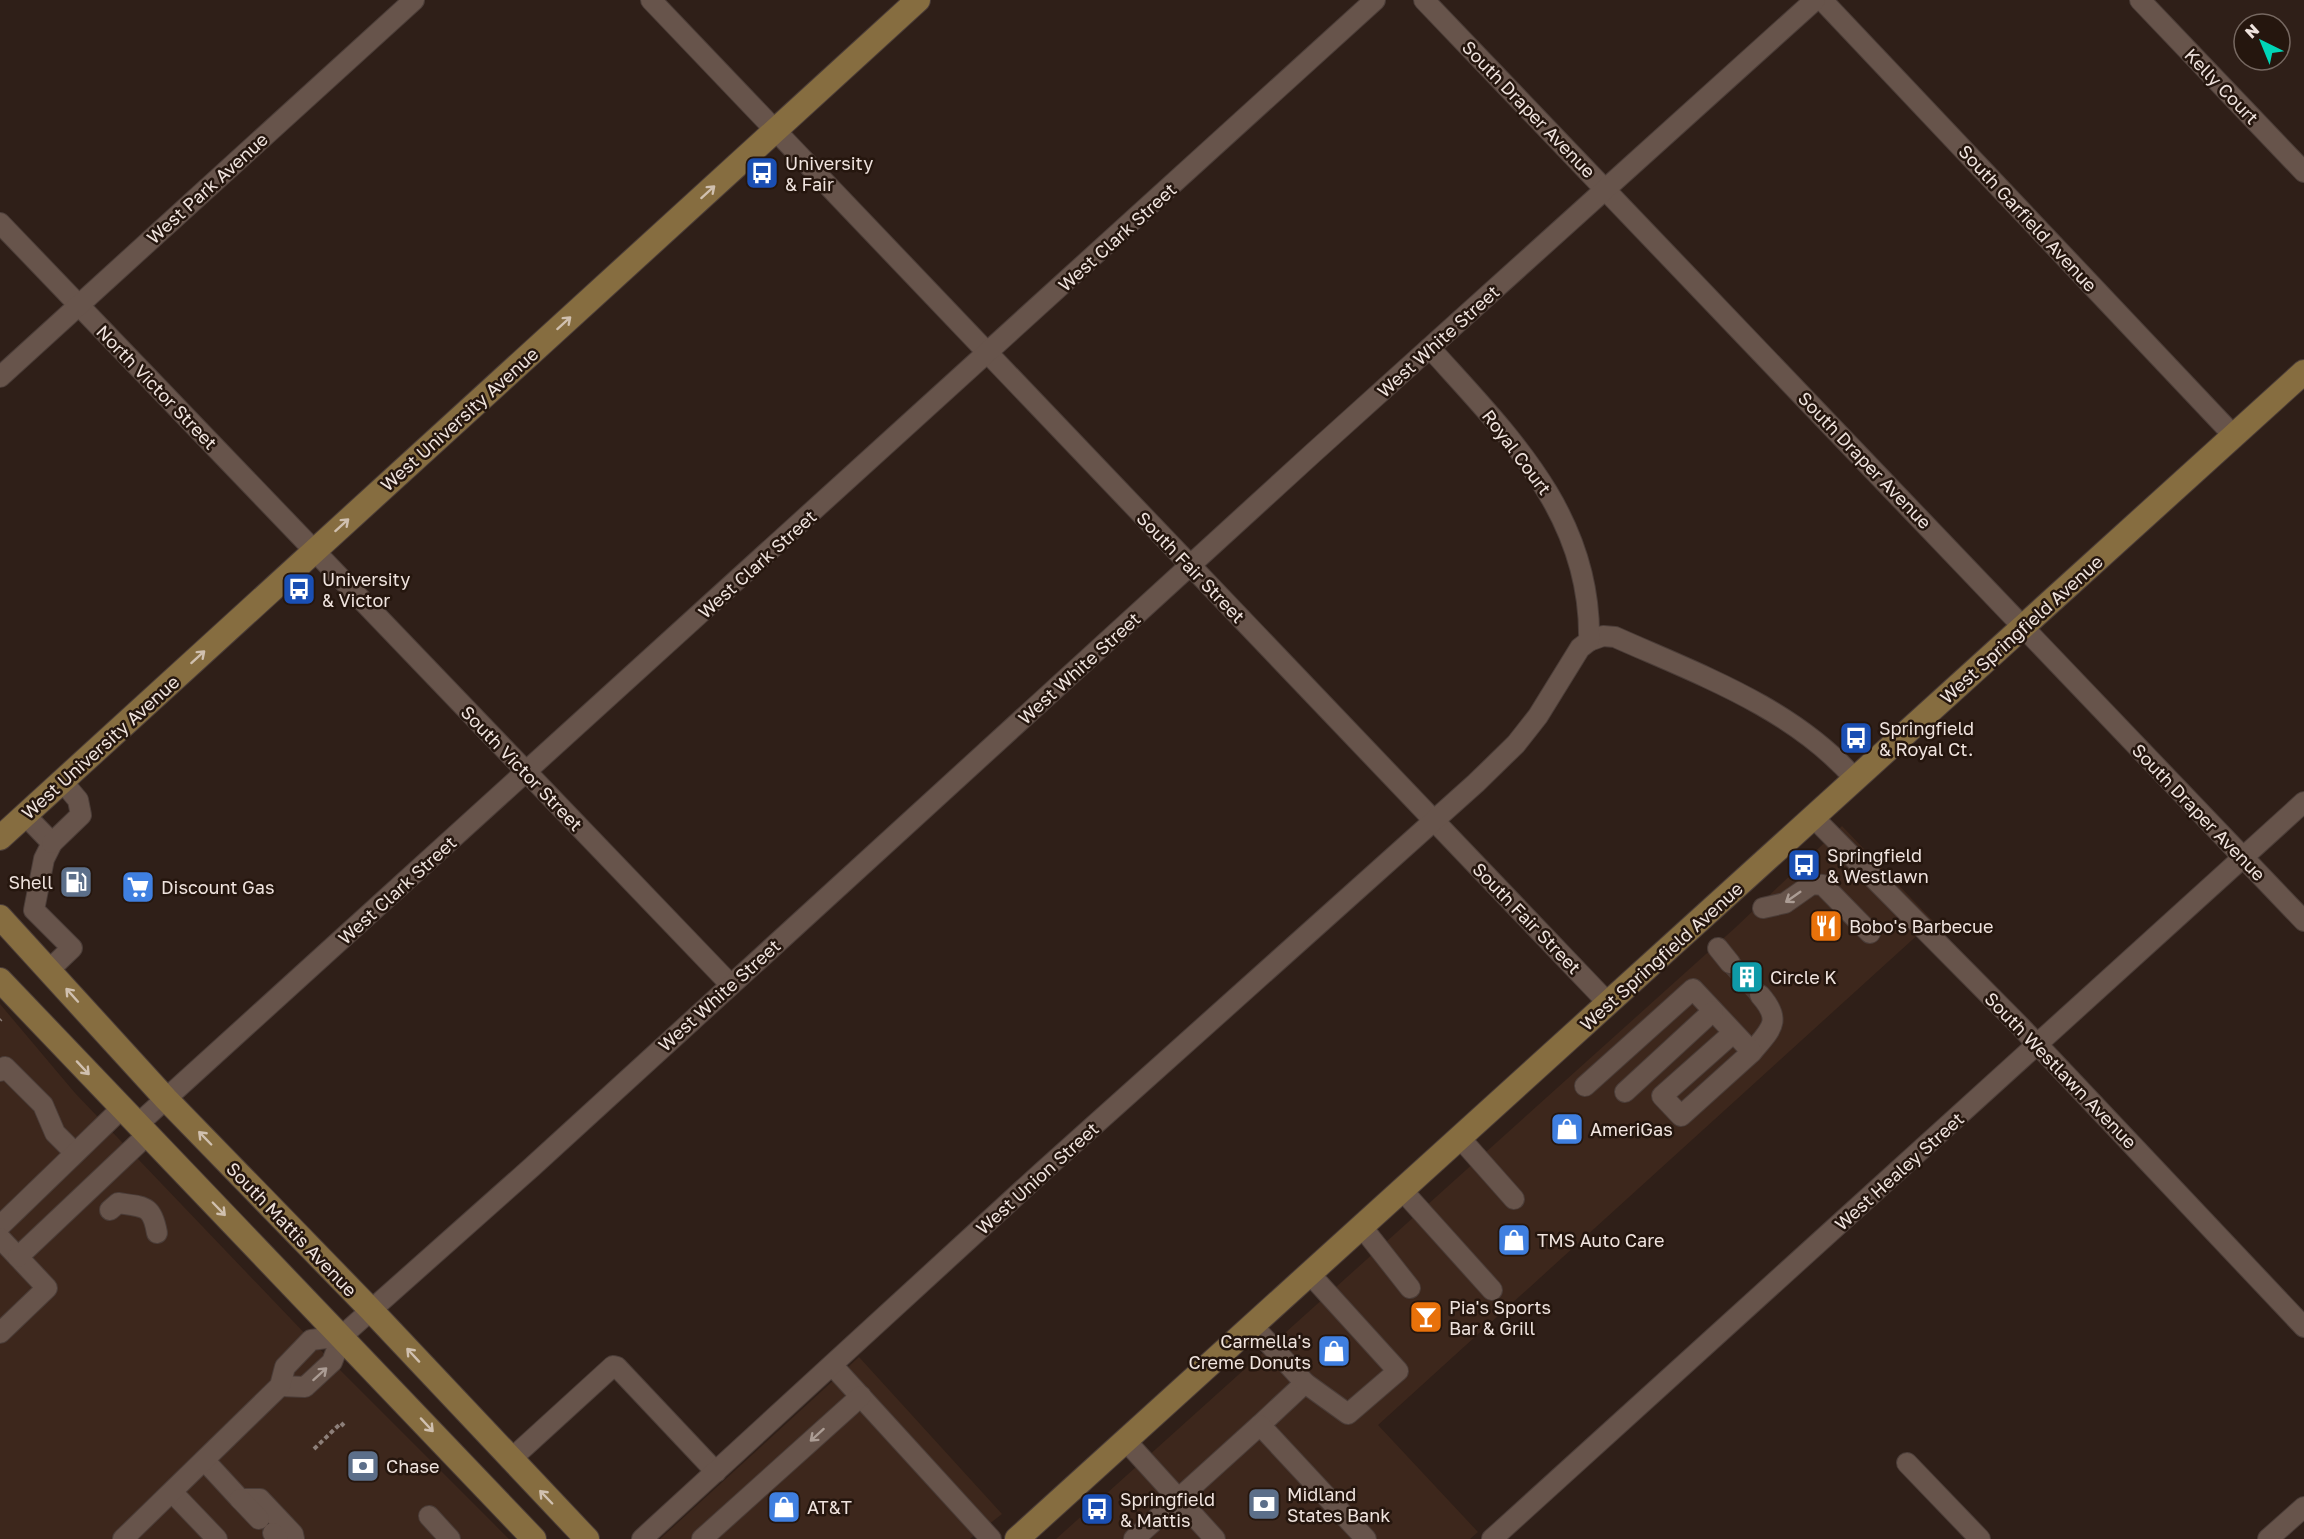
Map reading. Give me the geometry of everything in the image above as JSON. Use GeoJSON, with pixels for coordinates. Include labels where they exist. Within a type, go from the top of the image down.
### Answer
{"type":"FeatureCollection","features":[{"type":"Feature","properties":{"kind":"main road","name":"West University Avenue"},"geometry":{"type":"LineString","coordinates":[[0,838],[918,0]]}},
{"type":"Feature","properties":{"kind":"main road","name":"West Springfield Avenue"},"geometry":{"type":"LineString","coordinates":[[1017,1539],[2304,372]]}},
{"type":"Feature","properties":{"kind":"main road","name":"South Mattis Avenue"},"geometry":{"type":"LineString","coordinates":[[0,917],[166,1099],[371,1310],[510,1460],[587,1539]]}},
{"type":"Feature","properties":{"kind":"main road"},"geometry":{"type":"LineString","coordinates":[[0,980],[534,1539]]}},
{"type":"Feature","properties":{"kind":"street","name":"West Park Avenue"},"geometry":{"type":"LineString","coordinates":[[0,377],[414,0]]}},
{"type":"Feature","properties":{"kind":"street","name":"South Fair Street"},"geometry":{"type":"LineString","coordinates":[[651,0],[1608,1004]]}},
{"type":"Feature","properties":{"kind":"street","name":"West Clark Street"},"geometry":{"type":"LineString","coordinates":[[135,1123],[166,1099],[1375,0]]}},
{"type":"Feature","properties":{"kind":"street","name":"South Draper Avenue"},"geometry":{"type":"LineString","coordinates":[[1424,0],[2304,921]]}},
{"type":"Feature","properties":{"kind":"street","name":"West White Street"},"geometry":{"type":"LineString","coordinates":[[342,1336],[532,1167],[730,984],[1815,0]]}},
{"type":"Feature","properties":{"kind":"street","name":"South Garfield Avenue"},"geometry":{"type":"LineString","coordinates":[[1822,0],[2234,436]]}},
{"type":"Feature","properties":{"kind":"street","name":"Kelly Court"},"geometry":{"type":"LineString","coordinates":[[2140,0],[2304,172]]}},
{"type":"Feature","properties":{"kind":"street","name":"North Victor Street"},"geometry":{"type":"LineString","coordinates":[[0,223],[315,551]]}},
{"type":"Feature","properties":{"kind":"street","name":"Royal Court"},"geometry":{"type":"LineString","coordinates":[[1430,348],[1502,427],[1536,470],[1554,499],[1580,565],[1587,596],[1589,641]]}},
{"type":"Feature","properties":{"kind":"street","name":"South Victor Street"},"geometry":{"type":"LineString","coordinates":[[315,551],[730,984]]}},
{"type":"Feature","properties":{"kind":"street"},"geometry":{"type":"LineString","coordinates":[[1434,820],[1516,744],[1538,716],[1580,648],[1589,641],[1603,636],[1615,638],[1728,688],[1819,743],[1856,779]]}},
{"type":"Feature","properties":{"kind":"street"},"geometry":{"type":"LineString","coordinates":[[49,969],[72,948],[34,910],[44,860],[52,843],[81,815],[78,800],[62,781]]}},
{"type":"Feature","properties":{"kind":"street","name":"West Healey Street"},"geometry":{"type":"LineString","coordinates":[[1492,1539],[2304,802]]}},
{"type":"Feature","properties":{"kind":"street"},"geometry":{"type":"LineString","coordinates":[[25,815],[52,843]]}},
{"type":"Feature","properties":{"kind":"street","name":"South Westlawn Avenue"},"geometry":{"type":"LineString","coordinates":[[1814,818],[2037,1045],[2304,1327]]}},
{"type":"Feature","properties":{"kind":"street","name":"West Union Street"},"geometry":{"type":"LineString","coordinates":[[642,1539],[1434,820]]}},
{"type":"Feature","properties":{"kind":"street"},"geometry":{"type":"LineString","coordinates":[[1763,908],[1785,903],[1812,884],[1823,885],[1870,933]]}},
{"type":"Feature","properties":{"kind":"street"},"geometry":{"type":"LineString","coordinates":[[27,947],[49,925]]}},
{"type":"Feature","properties":{"kind":"street"},"geometry":{"type":"LineString","coordinates":[[1585,1086],[1693,989],[1752,1052]]}},
{"type":"Feature","properties":{"kind":"street"},"geometry":{"type":"LineString","coordinates":[[1733,1033],[1662,1096],[1681,1116],[1752,1052],[1770,1031],[1774,1018],[1771,1008],[1760,995]]}},
{"type":"Feature","properties":{"kind":"street"},"geometry":{"type":"LineString","coordinates":[[1625,1092],[1713,1011]]}},
{"type":"Feature","properties":{"kind":"street"},"geometry":{"type":"LineString","coordinates":[[0,1071],[5,1066],[43,1105],[55,1133],[75,1153]]}},
{"type":"Feature","properties":{"kind":"street"},"geometry":{"type":"LineString","coordinates":[[0,1226],[75,1153],[135,1123]]}},
{"type":"Feature","properties":{"kind":"street"},"geometry":{"type":"LineString","coordinates":[[18,1257],[135,1123]]}},
{"type":"Feature","properties":{"kind":"street"},"geometry":{"type":"LineString","coordinates":[[1460,1138],[1514,1198]]}},
{"type":"Feature","properties":{"kind":"street"},"geometry":{"type":"LineString","coordinates":[[1402,1190],[1492,1290]]}},
{"type":"Feature","properties":{"kind":"street"},"geometry":{"type":"LineString","coordinates":[[110,1210],[118,1203],[147,1209],[154,1215],[157,1233]]}},
{"type":"Feature","properties":{"kind":"street"},"geometry":{"type":"LineString","coordinates":[[1362,1227],[1410,1288]]}},
{"type":"Feature","properties":{"kind":"street"},"geometry":{"type":"LineString","coordinates":[[0,1238],[47,1288],[0,1333]]}},
{"type":"Feature","properties":{"kind":"street"},"geometry":{"type":"LineString","coordinates":[[1253,1326],[1305,1383],[1348,1414],[1398,1371],[1310,1274]]}},
{"type":"Feature","properties":{"kind":"street"},"geometry":{"type":"LineString","coordinates":[[123,1539],[280,1386],[285,1367],[311,1340],[342,1336],[332,1362],[305,1387],[280,1386]]}},
{"type":"Feature","properties":{"kind":"street"},"geometry":{"type":"LineString","coordinates":[[832,1365],[992,1539]]}},
{"type":"Feature","properties":{"kind":"street"},"geometry":{"type":"LineString","coordinates":[[510,1460],[613,1366],[617,1366],[716,1472]]}},
{"type":"Feature","properties":{"kind":"street"},"geometry":{"type":"LineString","coordinates":[[1134,1539],[1305,1383]]}},
{"type":"Feature","properties":{"kind":"street"},"geometry":{"type":"LineString","coordinates":[[702,1539],[861,1396]]}},
{"type":"Feature","properties":{"kind":"street"},"geometry":{"type":"LineString","coordinates":[[1260,1425],[1366,1539]]}},
{"type":"Feature","properties":{"kind":"street"},"geometry":{"type":"LineString","coordinates":[[1126,1441],[1215,1539]]}},
{"type":"Feature","properties":{"kind":"street"},"geometry":{"type":"LineString","coordinates":[[205,1461],[259,1519]]}},
{"type":"Feature","properties":{"kind":"street"},"geometry":{"type":"LineString","coordinates":[[1907,1463],[1980,1539]]}},
{"type":"Feature","properties":{"kind":"street"},"geometry":{"type":"LineString","coordinates":[[172,1493],[217,1539]]}},
{"type":"Feature","properties":{"kind":"street"},"geometry":{"type":"LineString","coordinates":[[240,1499],[260,1499],[293,1534],[294,1539]]}},
{"type":"Feature","properties":{"kind":"street"},"geometry":{"type":"LineString","coordinates":[[2268,1539],[2304,1507]]}},
{"type":"Feature","properties":{"kind":"street"},"geometry":{"type":"LineString","coordinates":[[429,1516],[450,1539]]}},
{"type":"Feature","properties":{"kind":"path"},"geometry":{"type":"LineString","coordinates":[[314,1449],[341,1423],[344,1426]]}},
{"type":"Feature","properties":{"kind":"shaded area"},"geometry":{"type":"Polygon","coordinates":[[[1842,826],[1933,921],[1378,1425],[1478,1532],[1470,1539],[1056,1539],[1736,927],[1842,826]]]}},
{"type":"Feature","properties":{"kind":"shaded area"},"geometry":{"type":"Polygon","coordinates":[[[0,1004],[75,1093],[332,1362],[509,1539],[0,1539],[0,1004]]]}},
{"type":"Feature","properties":{"kind":"shaded area"},"geometry":{"type":"Polygon","coordinates":[[[859,1357],[1002,1514],[970,1539],[660,1539],[859,1357]]]}},
{"type":"Feature","properties":{"kind":"tunnel"},"geometry":{"type":"LineString","coordinates":[[1730,963],[1760,995]]}},
{"type":"Feature","properties":{"kind":"place","name":"University & Fair"},"geometry":{"type":"Point","coordinates":[762,173]}},
{"type":"Feature","properties":{"kind":"place","name":"University & Victor"},"geometry":{"type":"Point","coordinates":[299,589]}},
{"type":"Feature","properties":{"kind":"place","name":"Springfield & Royal Ct."},"geometry":{"type":"Point","coordinates":[1856,738]}},
{"type":"Feature","properties":{"kind":"place","name":"Springfield & Westlawn"},"geometry":{"type":"Point","coordinates":[1804,865]}},
{"type":"Feature","properties":{"kind":"place","name":"Shell"},"geometry":{"type":"Point","coordinates":[76,882]}},
{"type":"Feature","properties":{"kind":"place","name":"Discount Gas"},"geometry":{"type":"Point","coordinates":[138,887]}},
{"type":"Feature","properties":{"kind":"place","name":"Bobo's Barbecue"},"geometry":{"type":"Point","coordinates":[1826,926]}},
{"type":"Feature","properties":{"kind":"place","name":"Circle K"},"geometry":{"type":"Point","coordinates":[1747,977]}},
{"type":"Feature","properties":{"kind":"place","name":"AmeriGas"},"geometry":{"type":"Point","coordinates":[1567,1129]}},
{"type":"Feature","properties":{"kind":"place","name":"TMS Auto Care"},"geometry":{"type":"Point","coordinates":[1514,1240]}},
{"type":"Feature","properties":{"kind":"place","name":"Pia's Sports Bar & Grill"},"geometry":{"type":"Point","coordinates":[1426,1317]}},
{"type":"Feature","properties":{"kind":"place","name":"Carmella's Creme Donuts"},"geometry":{"type":"Point","coordinates":[1334,1351]}},
{"type":"Feature","properties":{"kind":"place","name":"Chase"},"geometry":{"type":"Point","coordinates":[363,1466]}},
{"type":"Feature","properties":{"kind":"place","name":"Midland States Bank"},"geometry":{"type":"Point","coordinates":[1264,1504]}},
{"type":"Feature","properties":{"kind":"place","name":"AT&T"},"geometry":{"type":"Point","coordinates":[784,1507]}},
{"type":"Feature","properties":{"kind":"place","name":"Springfield & Mattis"},"geometry":{"type":"Point","coordinates":[1097,1509]}}]}
